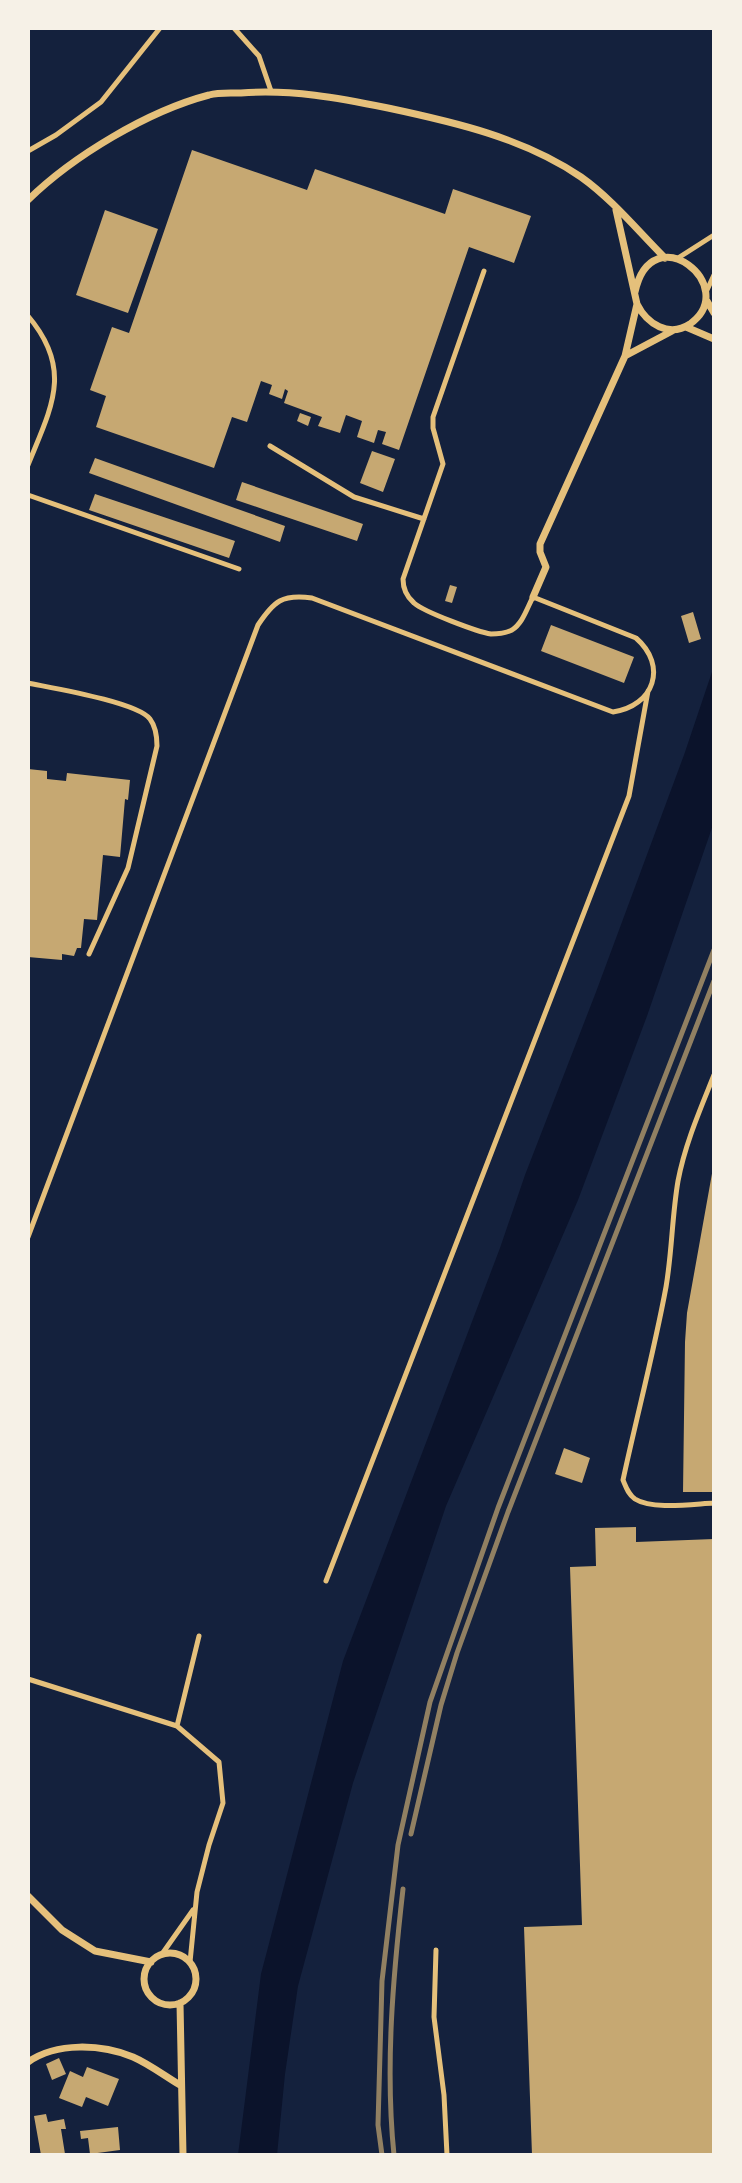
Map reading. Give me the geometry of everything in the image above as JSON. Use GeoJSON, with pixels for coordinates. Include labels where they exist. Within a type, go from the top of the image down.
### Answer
{"type":"FeatureCollection","features":[{"type":"Feature","properties":{"kind":"street"},"geometry":{"type":"LineString","coordinates":[[28,200],[47,182],[107,140],[158,114],[211,94],[271,91],[345,99],[428,116],[483,132],[536,152],[582,178],[665,258]]}},
{"type":"Feature","properties":{"kind":"street"},"geometry":{"type":"LineString","coordinates":[[533,597],[546,567],[540,544],[625,356],[636,304],[616,209]]}},
{"type":"Feature","properties":{"kind":"street"},"geometry":{"type":"LineString","coordinates":[[625,356],[696,320],[707,301],[708,290],[699,270],[689,262],[678,258],[665,258],[653,262],[644,270],[635,292]]}},
{"type":"Feature","properties":{"kind":"street"},"geometry":{"type":"LineString","coordinates":[[707,301],[714,313]]}},
{"type":"Feature","properties":{"kind":"street"},"geometry":{"type":"LineString","coordinates":[[636,304],[642,315],[651,323],[674,330]]}},
{"type":"Feature","properties":{"kind":"street"},"geometry":{"type":"LineString","coordinates":[[686,327],[714,339]]}},
{"type":"Feature","properties":{"kind":"street"},"geometry":{"type":"LineString","coordinates":[[28,1896],[62,1930],[95,1951],[151,1962]]}},
{"type":"Feature","properties":{"kind":"street"},"geometry":{"type":"LineString","coordinates":[[162,1954],[179,1954],[190,1962],[196,1974],[196,1983],[188,1998],[180,2003],[163,2004],[149,1994],[144,1975],[151,1962],[162,1954]]}},
{"type":"Feature","properties":{"kind":"street"},"geometry":{"type":"LineString","coordinates":[[180,2003],[183,2155]]}},
{"type":"Feature","properties":{"kind":"street"},"geometry":{"type":"LineString","coordinates":[[28,2062],[57,2049],[81,2045],[132,2057],[180,2085]]}},
{"type":"Feature","properties":{"kind":"lane"},"geometry":{"type":"LineString","coordinates":[[28,151],[56,135],[101,102],[160,28]]}},
{"type":"Feature","properties":{"kind":"lane"},"geometry":{"type":"LineString","coordinates":[[234,28],[259,57],[271,91]]}},
{"type":"Feature","properties":{"kind":"lane"},"geometry":{"type":"LineString","coordinates":[[678,258],[714,235]]}},
{"type":"Feature","properties":{"kind":"lane"},"geometry":{"type":"LineString","coordinates":[[326,1581],[629,796],[648,691],[655,667],[646,647],[636,638],[533,597],[520,623],[514,629],[498,634],[489,634],[416,605],[409,598],[403,579],[443,464],[433,428],[433,417],[484,271]]}},
{"type":"Feature","properties":{"kind":"lane"},"geometry":{"type":"LineString","coordinates":[[708,290],[714,275]]}},
{"type":"Feature","properties":{"kind":"lane"},"geometry":{"type":"LineString","coordinates":[[28,316],[41,332],[55,371],[54,400],[28,465]]}},
{"type":"Feature","properties":{"kind":"lane"},"geometry":{"type":"LineString","coordinates":[[270,446],[354,497],[424,519]]}},
{"type":"Feature","properties":{"kind":"lane"},"geometry":{"type":"LineString","coordinates":[[28,495],[239,569]]}},
{"type":"Feature","properties":{"kind":"lane"},"geometry":{"type":"LineString","coordinates":[[28,1237],[258,625],[271,605],[291,596],[312,598],[613,712],[627,710],[648,691]]}},
{"type":"Feature","properties":{"kind":"lane"},"geometry":{"type":"LineString","coordinates":[[28,683],[130,706],[150,718],[157,736],[157,746],[128,868],[89,954]]}},
{"type":"Feature","properties":{"kind":"lane"},"geometry":{"type":"LineString","coordinates":[[714,1075],[693,1125],[678,1180],[666,1283],[654,1348],[623,1480],[628,1492],[635,1499],[651,1505],[714,1503]]}},
{"type":"Feature","properties":{"kind":"lane"},"geometry":{"type":"LineString","coordinates":[[177,1726],[198,1636]]}},
{"type":"Feature","properties":{"kind":"lane"},"geometry":{"type":"LineString","coordinates":[[28,1679],[177,1726],[219,1762],[223,1803],[209,1845],[194,1908],[190,1962]]}},
{"type":"Feature","properties":{"kind":"lane"},"geometry":{"type":"LineString","coordinates":[[162,1954],[194,1908]]}},
{"type":"Feature","properties":{"kind":"lane"},"geometry":{"type":"LineString","coordinates":[[436,1950],[434,2017],[444,2095],[446,2155]]}},
{"type":"Feature","properties":{"kind":"water"},"geometry":{"type":"Polygon","coordinates":[[[714,666],[714,822],[647,1016],[578,1200],[446,1506],[353,1783],[298,1986],[277,2155],[238,2155],[261,1974],[343,1661],[596,992],[714,666]]]}},
{"type":"Feature","properties":{"kind":"building"},"geometry":{"type":"Polygon","coordinates":[[[192,150],[307,190],[315,169],[445,214],[453,189],[531,216],[514,263],[469,247],[399,450],[382,444],[386,432],[378,430],[374,443],[357,437],[362,421],[346,415],[340,433],[318,426],[322,417],[284,403],[288,391],[285,389],[282,399],[269,394],[272,385],[261,381],[247,422],[232,417],[214,468],[96,427],[106,396],[90,390],[112,327],[129,333],[192,150]]]}},
{"type":"Feature","properties":{"kind":"building"},"geometry":{"type":"Polygon","coordinates":[[[105,210],[158,229],[128,313],[76,295],[105,210]]]}},
{"type":"Feature","properties":{"kind":"building"},"geometry":{"type":"Polygon","coordinates":[[[300,413],[311,417],[308,426],[297,421],[300,413]]]}},
{"type":"Feature","properties":{"kind":"building"},"geometry":{"type":"Polygon","coordinates":[[[372,451],[395,459],[383,492],[360,483],[372,451]]]}},
{"type":"Feature","properties":{"kind":"building"},"geometry":{"type":"Polygon","coordinates":[[[95,458],[285,526],[280,542],[89,473],[95,458]]]}},
{"type":"Feature","properties":{"kind":"building"},"geometry":{"type":"Polygon","coordinates":[[[242,482],[363,524],[357,541],[236,500],[242,482]]]}},
{"type":"Feature","properties":{"kind":"building"},"geometry":{"type":"Polygon","coordinates":[[[95,494],[235,541],[229,558],[89,510],[95,494]]]}},
{"type":"Feature","properties":{"kind":"building"},"geometry":{"type":"Polygon","coordinates":[[[450,585],[457,587],[452,603],[445,601],[450,585]]]}},
{"type":"Feature","properties":{"kind":"building"},"geometry":{"type":"Polygon","coordinates":[[[693,612],[701,639],[689,643],[681,616],[693,612]]]}},
{"type":"Feature","properties":{"kind":"building"},"geometry":{"type":"Polygon","coordinates":[[[551,625],[634,657],[624,683],[541,651],[551,625]]]}},
{"type":"Feature","properties":{"kind":"building"},"geometry":{"type":"Polygon","coordinates":[[[28,769],[47,771],[47,779],[66,781],[67,773],[130,780],[128,800],[125,799],[120,857],[103,855],[97,920],[84,919],[81,948],[77,948],[74,956],[62,954],[62,960],[28,957],[28,769]]]}},
{"type":"Feature","properties":{"kind":"building"},"geometry":{"type":"Polygon","coordinates":[[[713,1168],[714,1492],[683,1492],[687,1313],[713,1168]]]}},
{"type":"Feature","properties":{"kind":"building"},"geometry":{"type":"Polygon","coordinates":[[[564,1448],[590,1458],[582,1483],[555,1474],[564,1448]]]}},
{"type":"Feature","properties":{"kind":"building"},"geometry":{"type":"Polygon","coordinates":[[[636,1527],[636,1542],[714,1539],[714,2155],[532,2155],[524,1927],[582,1925],[570,1567],[596,1566],[595,1528],[636,1527]]]}},
{"type":"Feature","properties":{"kind":"building"},"geometry":{"type":"Polygon","coordinates":[[[59,2058],[66,2074],[52,2080],[46,2064],[59,2058]]]}},
{"type":"Feature","properties":{"kind":"building"},"geometry":{"type":"Polygon","coordinates":[[[87,2067],[119,2079],[108,2106],[86,2097],[82,2107],[59,2098],[70,2071],[83,2077],[87,2067]]]}},
{"type":"Feature","properties":{"kind":"building"},"geometry":{"type":"Polygon","coordinates":[[[46,2114],[48,2122],[64,2119],[66,2129],[61,2129],[65,2154],[41,2155],[34,2116],[46,2114]]]}},
{"type":"Feature","properties":{"kind":"building"},"geometry":{"type":"Polygon","coordinates":[[[118,2127],[120,2150],[90,2154],[88,2138],[81,2139],[80,2131],[118,2127]]]}},
{"type":"Feature","properties":{"kind":"railway"},"geometry":{"type":"LineString","coordinates":[[382,2155],[378,2125],[382,1981],[398,1845],[430,1702],[498,1508],[714,950]]}},
{"type":"Feature","properties":{"kind":"railway"},"geometry":{"type":"LineString","coordinates":[[411,1834],[441,1705],[457,1653],[508,1512],[714,981]]}},
{"type":"Feature","properties":{"kind":"railway"},"geometry":{"type":"LineString","coordinates":[[394,2155],[390,2089],[391,2022],[403,1889]]}}]}
